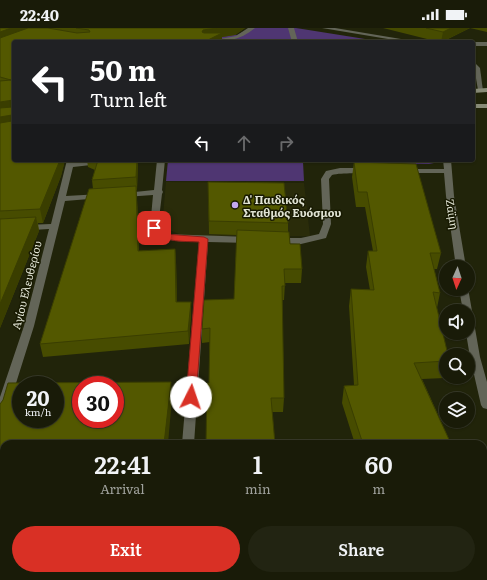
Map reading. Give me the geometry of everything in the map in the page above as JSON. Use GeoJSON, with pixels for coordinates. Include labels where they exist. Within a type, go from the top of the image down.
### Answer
{"type":"FeatureCollection","features":[{"type":"Feature","properties":{"kind":"main road"},"geometry":{"type":"LineString","coordinates":[[475,106],[487,106]]}},
{"type":"Feature","properties":{"kind":"street"},"geometry":{"type":"LineString","coordinates":[[219,40],[238,37],[252,28]]}},
{"type":"Feature","properties":{"kind":"street"},"geometry":{"type":"LineString","coordinates":[[291,28],[294,40]]}},
{"type":"Feature","properties":{"kind":"street"},"geometry":{"type":"LineString","coordinates":[[325,28],[403,40]]}},
{"type":"Feature","properties":{"kind":"street"},"geometry":{"type":"LineString","coordinates":[[475,44],[487,44]]}},
{"type":"Feature","properties":{"kind":"street"},"geometry":{"type":"LineString","coordinates":[[475,66],[484,90]]}},
{"type":"Feature","properties":{"kind":"street"},"geometry":{"type":"LineString","coordinates":[[70,162],[106,162]]}},
{"type":"Feature","properties":{"kind":"street","name":"Αγίου Ελευθερίου"},"geometry":{"type":"LineString","coordinates":[[0,415],[29,326],[70,162]]}},
{"type":"Feature","properties":{"kind":"street"},"geometry":{"type":"LineString","coordinates":[[161,162],[159,192],[154,228],[162,236],[174,238],[301,241],[323,236],[327,224],[325,179],[329,173],[340,170],[371,170]]}},
{"type":"Feature","properties":{"kind":"street","name":"Ζαϊμη"},"geometry":{"type":"LineString","coordinates":[[447,162],[450,196],[460,260]]}},
{"type":"Feature","properties":{"kind":"street"},"geometry":{"type":"LineString","coordinates":[[394,170],[448,171]]}},
{"type":"Feature","properties":{"kind":"street"},"geometry":{"type":"LineString","coordinates":[[61,199],[159,192]]}},
{"type":"Feature","properties":{"kind":"street"},"geometry":{"type":"LineString","coordinates":[[0,229],[54,226]]}},
{"type":"Feature","properties":{"kind":"street"},"geometry":{"type":"LineString","coordinates":[[188,440],[204,239]]}},
{"type":"Feature","properties":{"kind":"street"},"geometry":{"type":"LineString","coordinates":[[472,340],[487,405]]}},
{"type":"Feature","properties":{"kind":"shaded area"},"geometry":{"type":"Polygon","coordinates":[[[197,28],[237,35],[250,28],[296,28],[371,40],[178,40],[197,28]]]}},
{"type":"Feature","properties":{"kind":"shaded area"},"geometry":{"type":"Polygon","coordinates":[[[168,162],[303,162],[304,181],[166,181],[168,162]]]}},
{"type":"Feature","properties":{"kind":"shaded area"},"geometry":{"type":"Polygon","coordinates":[[[303,162],[439,162],[429,164],[303,162]]]}},
{"type":"Feature","properties":{"kind":"shaded area","name":"Δ' Παιδικός Σταθμός Ευόσμου"},"geometry":{"type":"Polygon","coordinates":[[[166,182],[304,183],[310,236],[184,236],[162,227],[166,182]]]}},
{"type":"Feature","properties":{"kind":"building"},"geometry":{"type":"Polygon","coordinates":[[[0,28],[11,28],[0,32],[0,28]]]}},
{"type":"Feature","properties":{"kind":"building"},"geometry":{"type":"Polygon","coordinates":[[[28,28],[48,28],[77,33],[90,32],[89,30],[76,28],[217,28],[203,30],[202,32],[222,33],[208,40],[12,40],[12,100],[0,102],[0,81],[11,80],[0,77],[0,38],[28,28]]]}},
{"type":"Feature","properties":{"kind":"building"},"geometry":{"type":"Polygon","coordinates":[[[426,28],[451,28],[443,32],[426,28]]]}},
{"type":"Feature","properties":{"kind":"building"},"geometry":{"type":"Polygon","coordinates":[[[12,107],[12,115],[0,117],[0,108],[12,107]]]}},
{"type":"Feature","properties":{"kind":"building"},"geometry":{"type":"Polygon","coordinates":[[[12,121],[12,162],[59,162],[40,209],[0,211],[0,123],[12,121]]]}},
{"type":"Feature","properties":{"kind":"building"},"geometry":{"type":"Polygon","coordinates":[[[97,162],[137,162],[136,177],[92,180],[97,162]]]}},
{"type":"Feature","properties":{"kind":"building"},"geometry":{"type":"Polygon","coordinates":[[[354,162],[416,164],[441,253],[430,253],[439,289],[439,293],[433,292],[439,317],[439,340],[444,340],[446,348],[439,348],[439,361],[414,363],[439,418],[439,428],[444,428],[449,440],[362,440],[344,386],[358,385],[351,289],[374,290],[368,251],[377,251],[367,192],[358,192],[354,162]]]}},
{"type":"Feature","properties":{"kind":"building"},"geometry":{"type":"Polygon","coordinates":[[[208,182],[284,183],[288,223],[209,221],[208,182]]]}},
{"type":"Feature","properties":{"kind":"building"},"geometry":{"type":"Polygon","coordinates":[[[136,186],[138,251],[175,249],[176,302],[191,302],[188,331],[40,344],[89,189],[136,186]]]}},
{"type":"Feature","properties":{"kind":"building"},"geometry":{"type":"Polygon","coordinates":[[[36,217],[0,304],[0,219],[36,217]]]}},
{"type":"Feature","properties":{"kind":"building"},"geometry":{"type":"Polygon","coordinates":[[[237,230],[289,232],[290,244],[300,244],[302,269],[284,269],[285,286],[282,286],[284,398],[271,398],[275,440],[206,440],[210,328],[202,329],[204,300],[234,299],[237,230]]]}},
{"type":"Feature","properties":{"kind":"building"},"geometry":{"type":"Polygon","coordinates":[[[124,382],[171,382],[164,440],[0,440],[0,404],[3,400],[8,383],[12,383],[12,428],[64,428],[64,383],[72,383],[72,428],[124,428],[124,382]]]}},
{"type":"Feature","properties":{"kind":"place","name":"Δ' Παιδικός Σταθμός Ευόσμου"},"geometry":{"type":"Point","coordinates":[235,205]}},
{"type":"Feature","properties":{"kind":"route"},"geometry":{"type":"LineString","coordinates":[[154,228],[162,236],[204,239],[191,397]]}}]}
